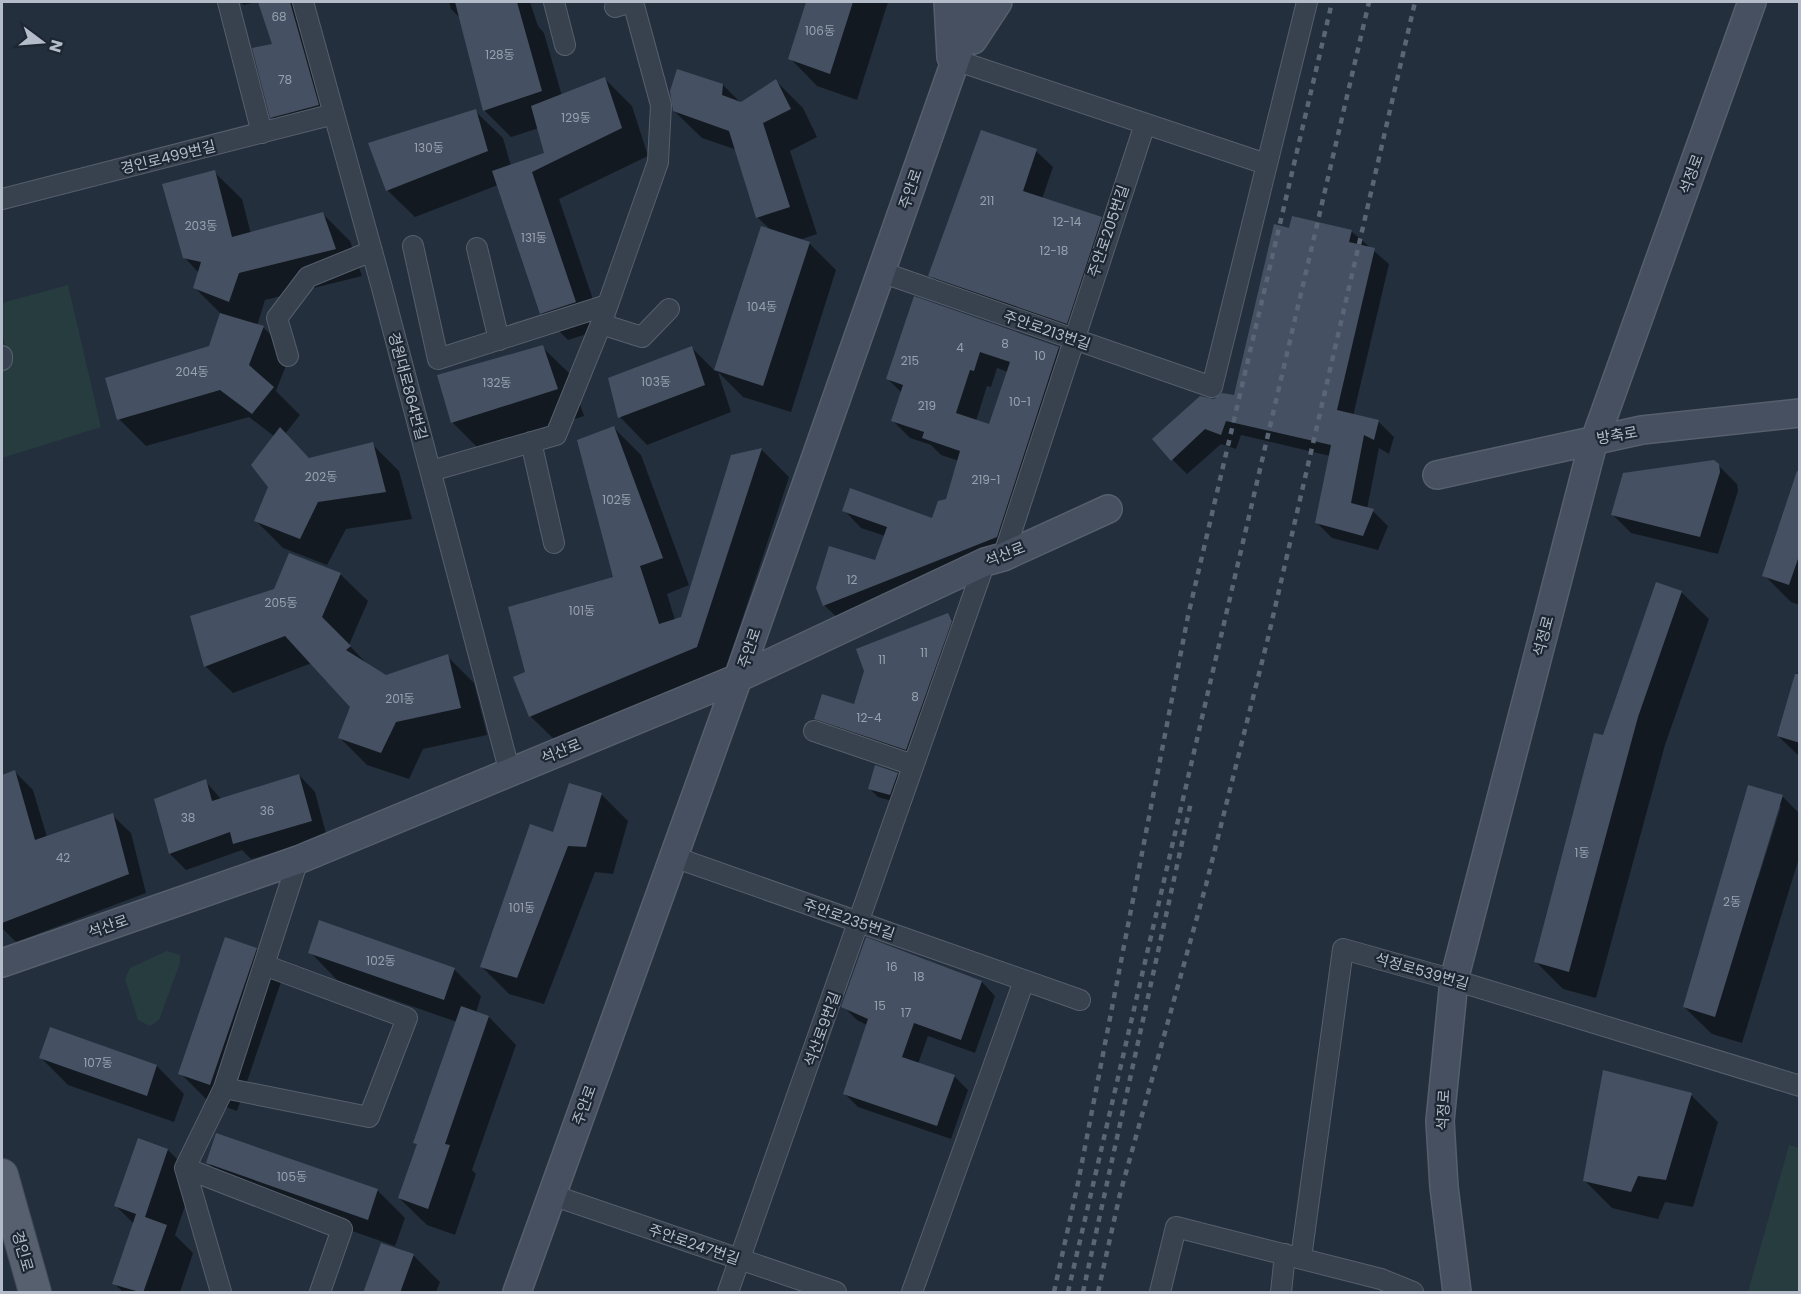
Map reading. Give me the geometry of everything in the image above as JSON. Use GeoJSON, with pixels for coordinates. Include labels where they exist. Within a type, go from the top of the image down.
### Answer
{"type":"FeatureCollection","features":[{"type":"Feature","properties":{"kind":"main road"},"geometry":{"type":"LineString","coordinates":[[948,2],[955,66]]}},
{"type":"Feature","properties":{"kind":"main road","name":"주안로"},"geometry":{"type":"LineString","coordinates":[[516,1293],[738,678],[976,2]]}},
{"type":"Feature","properties":{"kind":"main road"},"geometry":{"type":"LineString","coordinates":[[955,66],[998,2]]}},
{"type":"Feature","properties":{"kind":"main road","name":"석정로"},"geometry":{"type":"LineString","coordinates":[[1457,1293],[1444,1187],[1440,1121],[1454,980],[1596,438],[1752,2]]}},
{"type":"Feature","properties":{"kind":"main road","name":"방축로"},"geometry":{"type":"LineString","coordinates":[[1437,475],[1596,438],[1642,430],[1800,412]]}},
{"type":"Feature","properties":{"kind":"main road","name":"석산로"},"geometry":{"type":"LineString","coordinates":[[2,963],[298,860],[510,773],[738,678],[1108,509]]}},
{"type":"Feature","properties":{"kind":"main road","name":"경인로"},"geometry":{"type":"LineString","coordinates":[[2,1175],[35,1293]]}},
{"type":"Feature","properties":{"kind":"street"},"geometry":{"type":"LineString","coordinates":[[228,2],[262,133]]}},
{"type":"Feature","properties":{"kind":"street","name":"경원대로864번길"},"geometry":{"type":"LineString","coordinates":[[303,2],[372,251],[510,773]]}},
{"type":"Feature","properties":{"kind":"street"},"geometry":{"type":"LineString","coordinates":[[554,2],[565,45]]}},
{"type":"Feature","properties":{"kind":"street"},"geometry":{"type":"LineString","coordinates":[[955,66],[1266,164],[1307,2]]}},
{"type":"Feature","properties":{"kind":"street"},"geometry":{"type":"LineString","coordinates":[[430,471],[556,435],[604,314],[658,162],[661,105],[626,3]]}},
{"type":"Feature","properties":{"kind":"street","name":"경인로499번길"},"geometry":{"type":"LineString","coordinates":[[2,200],[334,114]]}},
{"type":"Feature","properties":{"kind":"street","name":"주안로205번길"},"geometry":{"type":"LineString","coordinates":[[994,560],[1145,124]]}},
{"type":"Feature","properties":{"kind":"street","name":"주안로213번길"},"geometry":{"type":"LineString","coordinates":[[881,272],[1212,387],[1266,164]]}},
{"type":"Feature","properties":{"kind":"street"},"geometry":{"type":"LineString","coordinates":[[412,246],[438,359],[499,340],[604,314],[642,337],[669,309]]}},
{"type":"Feature","properties":{"kind":"street"},"geometry":{"type":"LineString","coordinates":[[477,248],[499,340]]}},
{"type":"Feature","properties":{"kind":"street"},"geometry":{"type":"LineString","coordinates":[[288,356],[277,318],[308,277],[372,251]]}},
{"type":"Feature","properties":{"kind":"street"},"geometry":{"type":"LineString","coordinates":[[531,442],[555,543]]}},
{"type":"Feature","properties":{"kind":"street","name":"석산로9번길"},"geometry":{"type":"LineString","coordinates":[[728,1293],[913,765],[994,560]]}},
{"type":"Feature","properties":{"kind":"street"},"geometry":{"type":"LineString","coordinates":[[814,731],[913,765]]}},
{"type":"Feature","properties":{"kind":"street","name":"주안로235번길"},"geometry":{"type":"LineString","coordinates":[[674,857],[1080,1000]]}},
{"type":"Feature","properties":{"kind":"street"},"geometry":{"type":"LineString","coordinates":[[221,1293],[185,1168],[224,1088],[298,860]]}},
{"type":"Feature","properties":{"kind":"street","name":"석정로539번길"},"geometry":{"type":"LineString","coordinates":[[1293,1256],[1343,949],[1454,980],[1800,1086]]}},
{"type":"Feature","properties":{"kind":"street"},"geometry":{"type":"LineString","coordinates":[[224,1088],[369,1117],[407,1018],[264,965]]}},
{"type":"Feature","properties":{"kind":"street"},"geometry":{"type":"LineString","coordinates":[[912,1293],[1024,981]]}},
{"type":"Feature","properties":{"kind":"street"},"geometry":{"type":"LineString","coordinates":[[185,1168],[342,1229],[320,1293]]}},
{"type":"Feature","properties":{"kind":"street","name":"주안로247번길"},"geometry":{"type":"LineString","coordinates":[[552,1195],[836,1293]]}},
{"type":"Feature","properties":{"kind":"street"},"geometry":{"type":"LineString","coordinates":[[1160,1293],[1176,1227],[1381,1279],[1413,1293]]}},
{"type":"Feature","properties":{"kind":"street"},"geometry":{"type":"LineString","coordinates":[[1281,1293],[1293,1256]]}},
{"type":"Feature","properties":{"kind":"green space"},"geometry":{"type":"Polygon","coordinates":[[[68,285],[101,427],[2,458],[2,365],[10,362],[2,333],[2,303],[68,285]]]}},
{"type":"Feature","properties":{"kind":"green space"},"geometry":{"type":"Polygon","coordinates":[[[167,951],[180,955],[180,963],[159,1020],[150,1026],[138,1020],[125,979],[130,968],[167,951]]]}},
{"type":"Feature","properties":{"kind":"green space"},"geometry":{"type":"Polygon","coordinates":[[[1789,1145],[1799,1148],[1799,1292],[1748,1292],[1789,1145]]]}},
{"type":"Feature","properties":{"kind":"building"},"geometry":{"type":"Polygon","coordinates":[[[258,2],[290,2],[319,105],[270,118],[252,48],[272,44],[258,2]]]}},
{"type":"Feature","properties":{"kind":"building"},"geometry":{"type":"Polygon","coordinates":[[[455,2],[517,2],[542,91],[483,111],[455,2]]]}},
{"type":"Feature","properties":{"kind":"building"},"geometry":{"type":"Polygon","coordinates":[[[806,2],[853,2],[830,74],[788,59],[806,2]]]}},
{"type":"Feature","properties":{"kind":"building"},"geometry":{"type":"Polygon","coordinates":[[[677,69],[723,84],[722,95],[741,102],[776,79],[791,109],[763,123],[790,207],[756,218],[729,131],[673,111],[670,91],[677,69]]]}},
{"type":"Feature","properties":{"kind":"building"},"geometry":{"type":"Polygon","coordinates":[[[605,77],[622,128],[532,172],[576,302],[540,314],[492,171],[544,153],[531,106],[605,77]]]}},
{"type":"Feature","properties":{"kind":"building"},"geometry":{"type":"Polygon","coordinates":[[[476,109],[488,151],[386,191],[368,143],[476,109]]]}},
{"type":"Feature","properties":{"kind":"building"},"geometry":{"type":"Polygon","coordinates":[[[981,130],[1037,149],[1023,191],[1102,217],[1067,324],[928,276],[981,130]]]}},
{"type":"Feature","properties":{"kind":"building"},"geometry":{"type":"Polygon","coordinates":[[[215,170],[232,237],[323,212],[336,249],[239,273],[229,302],[193,288],[201,262],[183,258],[162,184],[215,170]]]}},
{"type":"Feature","properties":{"kind":"building"},"geometry":{"type":"Polygon","coordinates":[[[1292,216],[1352,230],[1349,242],[1375,248],[1337,410],[1379,420],[1374,440],[1364,435],[1351,503],[1374,509],[1363,536],[1315,523],[1331,445],[1226,421],[1221,435],[1205,429],[1171,461],[1152,439],[1200,396],[1214,399],[1222,393],[1234,395],[1274,224],[1289,228],[1292,216]]]}},
{"type":"Feature","properties":{"kind":"building"},"geometry":{"type":"Polygon","coordinates":[[[761,226],[810,242],[763,386],[714,370],[761,226]]]}},
{"type":"Feature","properties":{"kind":"building"},"geometry":{"type":"Polygon","coordinates":[[[914,296],[1059,347],[997,537],[823,606],[816,588],[829,546],[875,560],[887,527],[842,511],[850,488],[932,518],[938,501],[946,499],[960,451],[922,438],[924,432],[891,421],[903,385],[886,379],[914,296]],[[980,352],[974,371],[970,370],[956,413],[989,424],[1010,362],[980,352]]]}},
{"type":"Feature","properties":{"kind":"building"},"geometry":{"type":"Polygon","coordinates":[[[220,313],[264,326],[249,365],[274,387],[252,414],[220,390],[117,420],[105,378],[209,346],[220,313]]]}},
{"type":"Feature","properties":{"kind":"building"},"geometry":{"type":"Polygon","coordinates":[[[543,345],[558,389],[451,423],[437,375],[543,345]]]}},
{"type":"Feature","properties":{"kind":"building"},"geometry":{"type":"Polygon","coordinates":[[[692,346],[705,385],[618,418],[608,378],[692,346]]]}},
{"type":"Feature","properties":{"kind":"building"},"geometry":{"type":"Polygon","coordinates":[[[614,426],[663,558],[640,566],[659,624],[681,617],[731,455],[762,448],[697,647],[529,717],[513,677],[525,672],[508,607],[613,577],[577,440],[614,426]]]}},
{"type":"Feature","properties":{"kind":"building"},"geometry":{"type":"Polygon","coordinates":[[[280,427],[309,458],[373,442],[386,492],[318,502],[300,539],[254,521],[268,487],[251,465],[280,427]]]}},
{"type":"Feature","properties":{"kind":"building"},"geometry":{"type":"Polygon","coordinates":[[[1714,460],[1719,464],[1720,472],[1700,537],[1611,515],[1623,473],[1714,460]]]}},
{"type":"Feature","properties":{"kind":"building"},"geometry":{"type":"Polygon","coordinates":[[[1797,471],[1800,472],[1800,553],[1789,585],[1762,576],[1797,471]]]}},
{"type":"Feature","properties":{"kind":"building"},"geometry":{"type":"Polygon","coordinates":[[[289,553],[341,573],[322,617],[351,646],[346,650],[386,675],[448,654],[461,708],[396,722],[381,753],[338,738],[350,707],[285,636],[204,667],[190,616],[274,589],[289,553]]]}},
{"type":"Feature","properties":{"kind":"building"},"geometry":{"type":"Polygon","coordinates":[[[1656,582],[1682,591],[1638,717],[1569,972],[1534,962],[1594,733],[1603,735],[1656,582]]]}},
{"type":"Feature","properties":{"kind":"building"},"geometry":{"type":"Polygon","coordinates":[[[948,613],[952,621],[906,750],[814,719],[822,694],[854,704],[864,671],[856,649],[948,613]]]}},
{"type":"Feature","properties":{"kind":"building"},"geometry":{"type":"Polygon","coordinates":[[[1795,674],[1800,674],[1800,743],[1777,736],[1795,674]]]}},
{"type":"Feature","properties":{"kind":"building"},"geometry":{"type":"Polygon","coordinates":[[[875,765],[898,773],[890,795],[868,789],[875,765]]]}},
{"type":"Feature","properties":{"kind":"building"},"geometry":{"type":"Polygon","coordinates":[[[15,770],[35,840],[113,813],[129,874],[2,923],[2,775],[15,770]]]}},
{"type":"Feature","properties":{"kind":"building"},"geometry":{"type":"Polygon","coordinates":[[[299,774],[312,821],[233,844],[230,832],[169,854],[154,799],[206,779],[212,801],[299,774]]]}},
{"type":"Feature","properties":{"kind":"building"},"geometry":{"type":"Polygon","coordinates":[[[569,783],[602,793],[586,847],[568,846],[517,978],[480,967],[530,824],[553,832],[569,783]]]}},
{"type":"Feature","properties":{"kind":"building"},"geometry":{"type":"Polygon","coordinates":[[[1748,785],[1783,795],[1715,1017],[1683,1007],[1748,785]]]}},
{"type":"Feature","properties":{"kind":"building"},"geometry":{"type":"Polygon","coordinates":[[[319,920],[455,968],[444,1000],[308,953],[319,920]]]}},
{"type":"Feature","properties":{"kind":"building"},"geometry":{"type":"Polygon","coordinates":[[[225,937],[257,948],[210,1085],[178,1074],[225,937]]]}},
{"type":"Feature","properties":{"kind":"building"},"geometry":{"type":"Polygon","coordinates":[[[866,937],[982,981],[961,1040],[914,1023],[902,1057],[955,1075],[937,1126],[843,1094],[868,1019],[841,1007],[866,937]]]}},
{"type":"Feature","properties":{"kind":"building"},"geometry":{"type":"Polygon","coordinates":[[[461,1006],[489,1016],[445,1144],[450,1145],[428,1209],[398,1198],[417,1144],[413,1143],[461,1006]]]}},
{"type":"Feature","properties":{"kind":"building"},"geometry":{"type":"Polygon","coordinates":[[[50,1027],[157,1065],[147,1096],[39,1058],[50,1027]]]}},
{"type":"Feature","properties":{"kind":"building"},"geometry":{"type":"Polygon","coordinates":[[[1603,1070],[1692,1093],[1666,1180],[1638,1176],[1631,1192],[1583,1181],[1603,1070]]]}},
{"type":"Feature","properties":{"kind":"building"},"geometry":{"type":"Polygon","coordinates":[[[216,1133],[378,1189],[368,1220],[206,1163],[216,1133]]]}},
{"type":"Feature","properties":{"kind":"building"},"geometry":{"type":"Polygon","coordinates":[[[138,1138],[168,1149],[145,1217],[167,1225],[143,1293],[112,1284],[136,1214],[114,1206],[138,1138]]]}},
{"type":"Feature","properties":{"kind":"building"},"geometry":{"type":"Polygon","coordinates":[[[381,1243],[414,1254],[400,1293],[363,1293],[381,1243]]]}},
{"type":"Feature","properties":{"kind":"railway"},"geometry":{"type":"LineString","coordinates":[[1054,1292],[1078,1183],[1188,616],[1332,2]]}},
{"type":"Feature","properties":{"kind":"railway"},"geometry":{"type":"LineString","coordinates":[[1068,1292],[1369,2]]}},
{"type":"Feature","properties":{"kind":"railway"},"geometry":{"type":"LineString","coordinates":[[1098,1292],[1120,1194],[1206,885],[1268,638],[1415,2]]}},
{"type":"Feature","properties":{"kind":"railway"},"geometry":{"type":"LineString","coordinates":[[1083,1292],[1191,802]]}}]}
